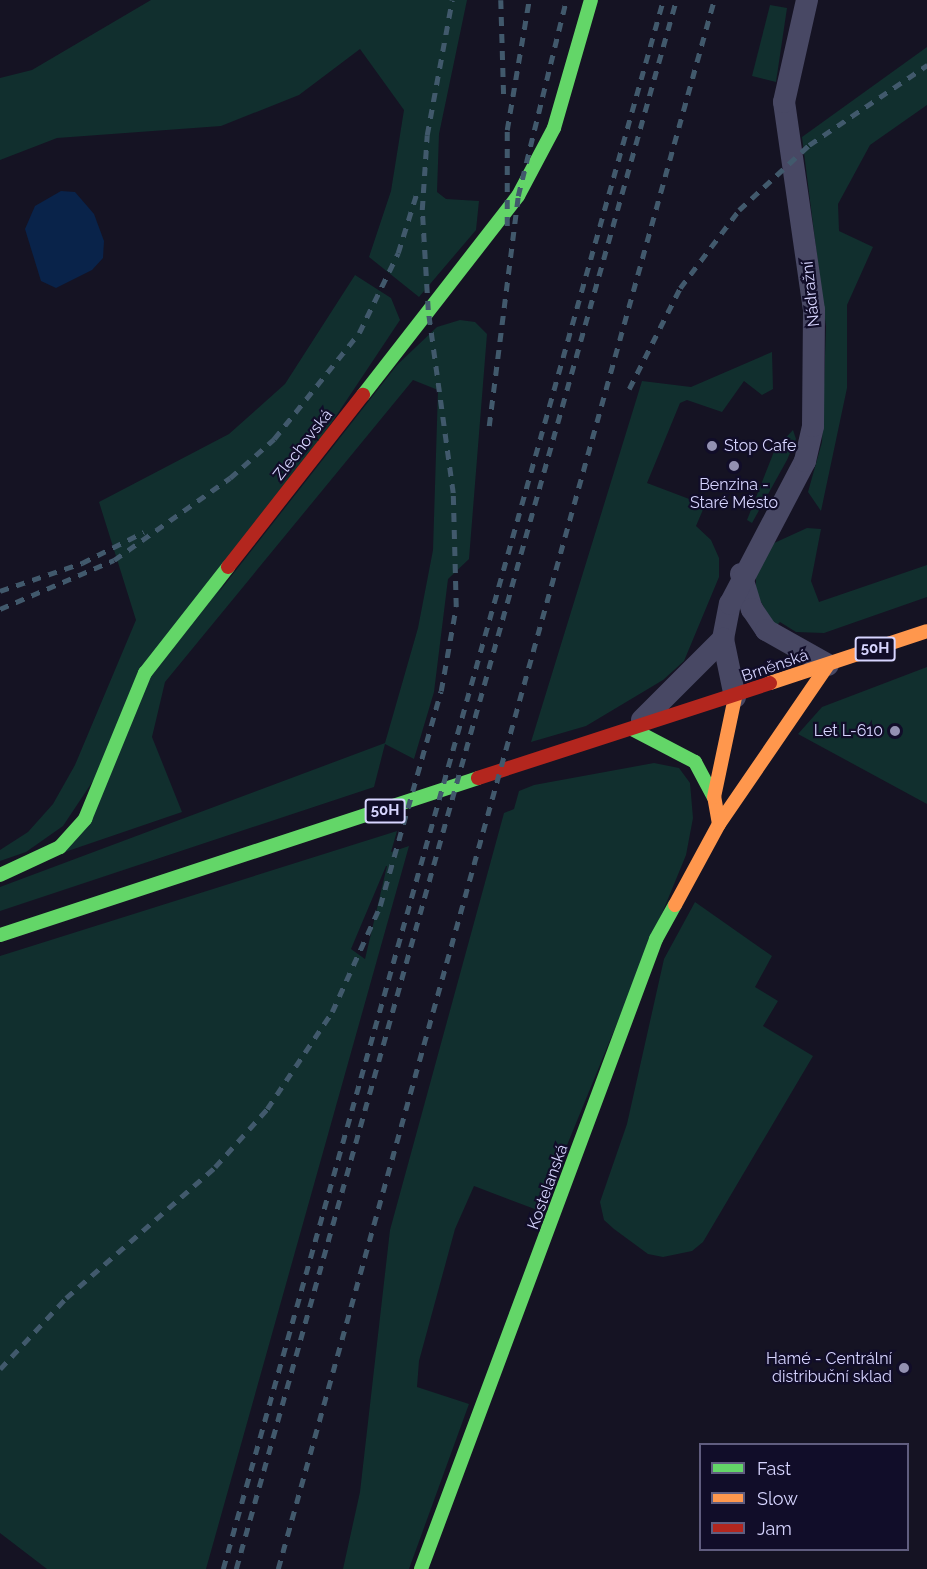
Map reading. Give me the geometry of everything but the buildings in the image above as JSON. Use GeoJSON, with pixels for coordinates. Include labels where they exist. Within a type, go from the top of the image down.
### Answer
{"type":"FeatureCollection","features":[{"type":"Feature","properties":{"kind":"main road","name":"Zlechovská"},"geometry":{"type":"LineString","coordinates":[[0,875],[28,866],[60,847],[85,819],[145,673],[518,196],[554,128],[591,0]]}},
{"type":"Feature","properties":{"kind":"main road","name":"Brněnská"},"geometry":{"type":"LineString","coordinates":[[633,729],[741,707],[828,665],[927,631]]}},
{"type":"Feature","properties":{"kind":"main road","name":"Kostelanská"},"geometry":{"type":"LineString","coordinates":[[422,1569],[653,946],[719,824],[754,769],[828,665]]}},
{"type":"Feature","properties":{"kind":"main road"},"geometry":{"type":"LineString","coordinates":[[714,797],[741,707]]}},
{"type":"Feature","properties":{"kind":"main road"},"geometry":{"type":"LineString","coordinates":[[633,729],[689,757],[714,797],[719,824]]}},
{"type":"Feature","properties":{"kind":"main road","name":"50H"},"geometry":{"type":"LineString","coordinates":[[0,935],[633,729]]}},
{"type":"Feature","properties":{"kind":"main road"},"geometry":{"type":"LineString","coordinates":[[754,741],[754,769]]}},
{"type":"Feature","properties":{"kind":"street","name":"Nádražní"},"geometry":{"type":"LineString","coordinates":[[633,729],[723,639],[741,574],[798,476],[813,426],[814,310],[784,102],[807,0]]}},
{"type":"Feature","properties":{"kind":"street"},"geometry":{"type":"LineString","coordinates":[[741,574],[752,609],[766,630],[828,665]]}},
{"type":"Feature","properties":{"kind":"street","name":"Nádražní"},"geometry":{"type":"LineString","coordinates":[[723,639],[741,707]]}},
{"type":"Feature","properties":{"kind":"green space"},"geometry":{"type":"Polygon","coordinates":[[[151,0],[467,0],[439,134],[437,192],[446,199],[479,201],[476,230],[419,297],[369,257],[391,191],[404,110],[360,49],[299,95],[221,126],[57,138],[0,160],[0,78],[32,70],[151,0]]]}},
{"type":"Feature","properties":{"kind":"green space"},"geometry":{"type":"Polygon","coordinates":[[[770,5],[787,8],[776,82],[752,76],[770,5]]]}},
{"type":"Feature","properties":{"kind":"green space"},"geometry":{"type":"Polygon","coordinates":[[[927,47],[927,105],[870,145],[838,204],[839,231],[873,247],[847,305],[847,388],[821,511],[808,492],[822,442],[826,327],[802,137],[927,47]]]}},
{"type":"Feature","properties":{"kind":"green space"},"geometry":{"type":"Polygon","coordinates":[[[355,275],[391,298],[400,320],[63,826],[26,852],[0,861],[0,850],[28,832],[53,804],[75,765],[136,620],[99,502],[229,434],[285,384],[355,275]]]}},
{"type":"Feature","properties":{"kind":"green space"},"geometry":{"type":"Polygon","coordinates":[[[460,320],[475,322],[487,334],[469,559],[448,579],[434,692],[414,759],[385,744],[374,787],[0,911],[0,887],[385,743],[418,628],[433,550],[438,390],[413,380],[165,682],[152,737],[182,812],[62,853],[157,671],[397,365],[437,327],[460,320]]]}},
{"type":"Feature","properties":{"kind":"green space"},"geometry":{"type":"Polygon","coordinates":[[[772,352],[773,389],[762,395],[744,381],[722,412],[687,400],[680,403],[647,483],[705,505],[696,526],[711,540],[719,558],[719,577],[684,661],[663,680],[586,726],[531,742],[642,381],[691,387],[772,352]]]}},
{"type":"Feature","properties":{"kind":"green space"},"geometry":{"type":"Polygon","coordinates":[[[793,430],[796,439],[787,460],[752,523],[747,520],[775,449],[793,430]]]}},
{"type":"Feature","properties":{"kind":"green space"},"geometry":{"type":"Polygon","coordinates":[[[807,528],[821,529],[811,581],[819,602],[927,565],[927,597],[824,633],[796,632],[780,622],[775,627],[756,593],[756,572],[772,544],[807,528]]]}},
{"type":"Feature","properties":{"kind":"green space"},"geometry":{"type":"Polygon","coordinates":[[[927,667],[927,804],[798,734],[822,707],[927,667]]]}},
{"type":"Feature","properties":{"kind":"green space"},"geometry":{"type":"Polygon","coordinates":[[[654,763],[679,768],[690,783],[693,818],[686,855],[540,1211],[474,1186],[455,1229],[419,1361],[417,1387],[469,1404],[409,1569],[343,1569],[360,1492],[390,1230],[504,813],[514,809],[519,791],[534,785],[654,763]]]}},
{"type":"Feature","properties":{"kind":"green space"},"geometry":{"type":"Polygon","coordinates":[[[397,831],[391,852],[409,846],[206,1569],[47,1569],[0,1533],[0,956],[397,831]],[[387,866],[351,949],[365,959],[387,866]]]}},
{"type":"Feature","properties":{"kind":"green space"},"geometry":{"type":"Polygon","coordinates":[[[695,902],[772,956],[755,987],[778,1001],[763,1026],[813,1056],[703,1242],[692,1251],[663,1257],[648,1254],[614,1229],[604,1220],[600,1202],[627,1124],[664,959],[695,902]]]}},
{"type":"Feature","properties":{"kind":"water"},"geometry":{"type":"Polygon","coordinates":[[[61,191],[75,192],[94,214],[104,241],[103,258],[92,270],[56,288],[41,281],[25,229],[35,206],[61,191]]]}},
{"type":"Feature","properties":{"kind":"railway"},"geometry":{"type":"LineString","coordinates":[[0,1369],[66,1298],[215,1167],[267,1109],[332,1012],[380,906],[441,691],[456,607],[453,493],[428,310],[422,210],[427,135],[452,0]]}},
{"type":"Feature","properties":{"kind":"railway"},"geometry":{"type":"LineString","coordinates":[[501,0],[504,99]]}},
{"type":"Feature","properties":{"kind":"railway"},"geometry":{"type":"LineString","coordinates":[[507,226],[507,130],[529,0]]}},
{"type":"Feature","properties":{"kind":"railway"},"geometry":{"type":"LineString","coordinates":[[489,426],[518,196],[566,0]]}},
{"type":"Feature","properties":{"kind":"railway"},"geometry":{"type":"LineString","coordinates":[[223,1569],[663,0]]}},
{"type":"Feature","properties":{"kind":"railway"},"geometry":{"type":"LineString","coordinates":[[236,1569],[676,0]]}},
{"type":"Feature","properties":{"kind":"railway"},"geometry":{"type":"LineString","coordinates":[[278,1569],[714,0]]}},
{"type":"Feature","properties":{"kind":"railway"},"geometry":{"type":"LineString","coordinates":[[629,389],[680,288],[739,210],[809,145],[927,65]]}},
{"type":"Feature","properties":{"kind":"railway"},"geometry":{"type":"LineString","coordinates":[[0,609],[114,560],[230,478],[274,439],[359,333],[398,253],[417,192]]}},
{"type":"Feature","properties":{"kind":"railway"},"geometry":{"type":"LineString","coordinates":[[0,591],[82,563],[144,532]]}},
{"type":"Feature","properties":{"kind":"traffic: fast"},"geometry":{"type":"LineString","coordinates":[[363,395],[518,196],[554,128],[591,0]]}},
{"type":"Feature","properties":{"kind":"traffic: fast"},"geometry":{"type":"LineString","coordinates":[[0,875],[60,847],[85,819],[145,673],[228,567]]}},
{"type":"Feature","properties":{"kind":"traffic: fast"},"geometry":{"type":"LineString","coordinates":[[632,729],[695,762],[714,797]]}},
{"type":"Feature","properties":{"kind":"traffic: fast"},"geometry":{"type":"LineString","coordinates":[[0,935],[478,778]]}},
{"type":"Feature","properties":{"kind":"traffic: fast"},"geometry":{"type":"LineString","coordinates":[[421,1569],[656,939],[675,905]]}},
{"type":"Feature","properties":{"kind":"traffic: slow"},"geometry":{"type":"LineString","coordinates":[[770,683],[927,631]]}},
{"type":"Feature","properties":{"kind":"traffic: slow"},"geometry":{"type":"LineString","coordinates":[[675,905],[719,824],[828,665]]}},
{"type":"Feature","properties":{"kind":"traffic: slow"},"geometry":{"type":"LineString","coordinates":[[719,824],[714,797],[735,697]]}},
{"type":"Feature","properties":{"kind":"traffic: jam"},"geometry":{"type":"LineString","coordinates":[[228,567],[363,395]]}},
{"type":"Feature","properties":{"kind":"traffic: jam"},"geometry":{"type":"LineString","coordinates":[[478,778],[770,683]]}},
{"type":"Feature","properties":{"kind":"place","name":"Stop Cafe"},"geometry":{"type":"Point","coordinates":[712,446]}},
{"type":"Feature","properties":{"kind":"place","name":"Benzina - Staré Město"},"geometry":{"type":"Point","coordinates":[734,466]}},
{"type":"Feature","properties":{"kind":"place","name":"Let L-610"},"geometry":{"type":"Point","coordinates":[895,731]}},
{"type":"Feature","properties":{"kind":"place","name":"Hamé - Centrální distribuční sklad"},"geometry":{"type":"Point","coordinates":[904,1368]}}]}
